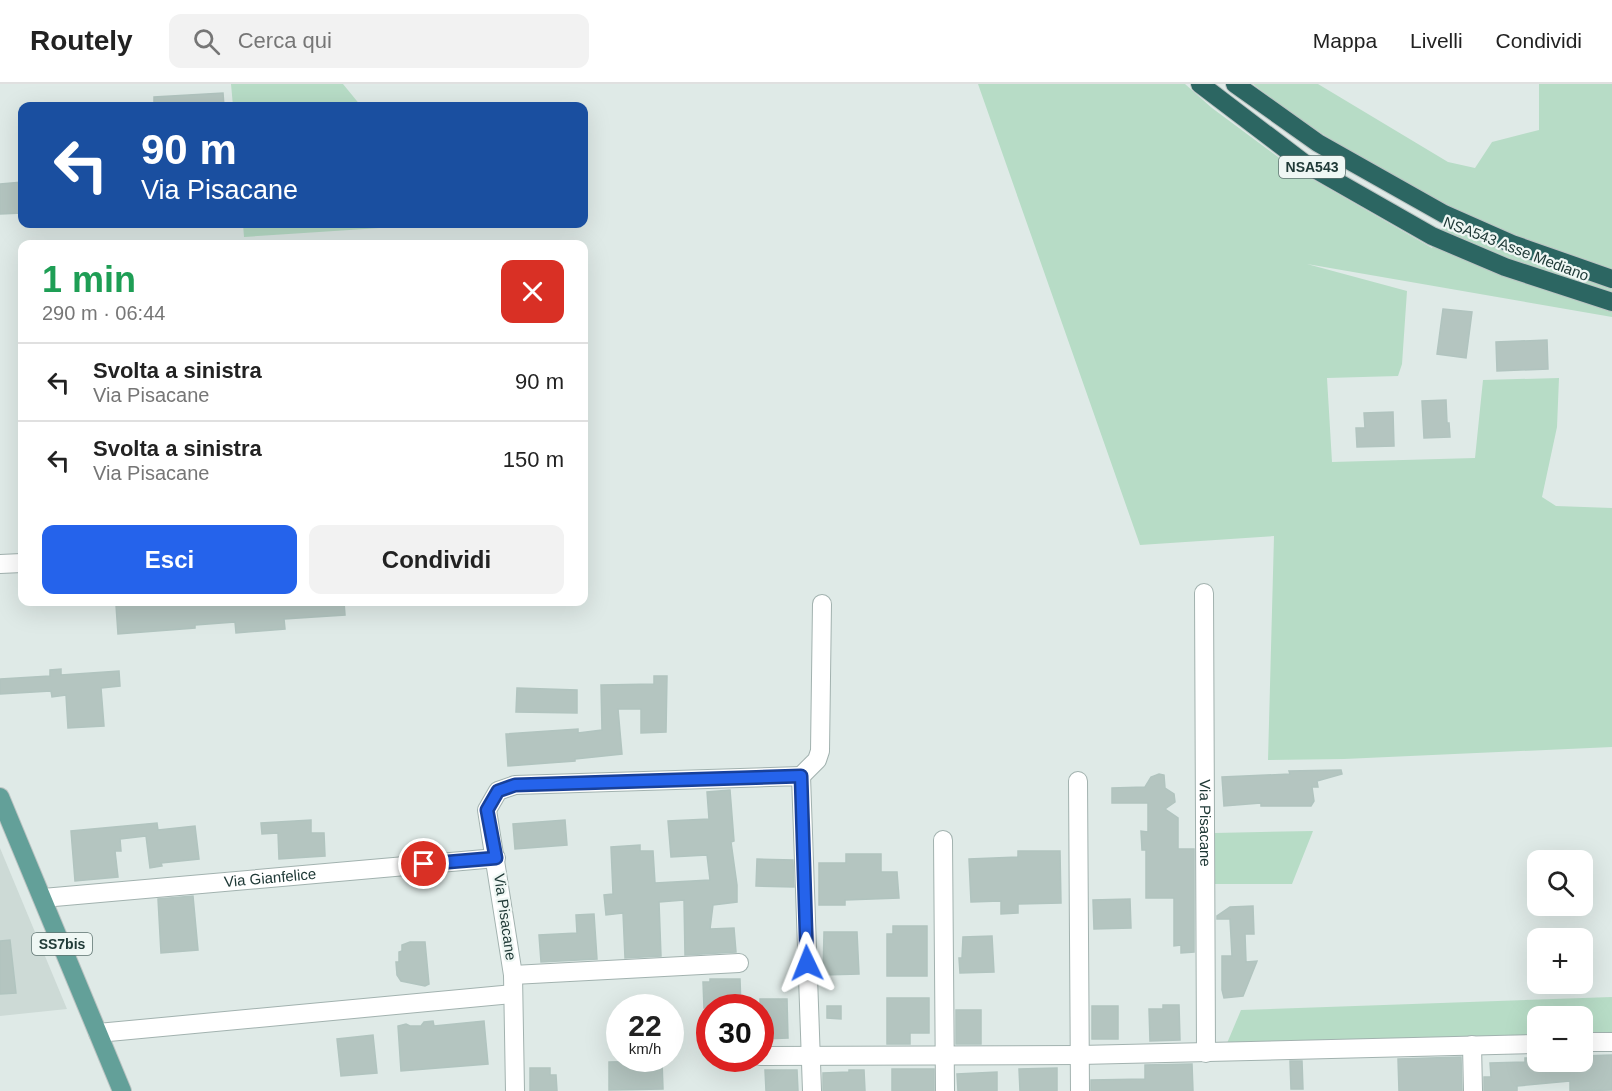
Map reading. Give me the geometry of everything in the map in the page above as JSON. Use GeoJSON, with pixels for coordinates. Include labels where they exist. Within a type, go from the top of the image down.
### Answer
{"type":"FeatureCollection","features":[{"type":"Feature","properties":{"kind":"highway","name":"NSA543 Asse Mediano"},"geometry":{"type":"LineString","coordinates":[[1200,84],[1304,163],[1432,236],[1505,267],[1612,302]]}},
{"type":"Feature","properties":{"kind":"highway","name":"NSA543 Asse Mediano"},"geometry":{"type":"LineString","coordinates":[[1235,84],[1318,143],[1444,214],[1512,244],[1612,279]]}},
{"type":"Feature","properties":{"kind":"main road","name":"SS7bis"},"geometry":{"type":"LineString","coordinates":[[0,797],[122,1091]]}},
{"type":"Feature","properties":{"kind":"street"},"geometry":{"type":"LineString","coordinates":[[0,564],[18,563]]}},
{"type":"Feature","properties":{"kind":"street","name":"Via Pisacane"},"geometry":{"type":"LineString","coordinates":[[1204,593],[1206,1053]]}},
{"type":"Feature","properties":{"kind":"street"},"geometry":{"type":"LineString","coordinates":[[812,1091],[801,776],[818,760],[820,751],[822,604]]}},
{"type":"Feature","properties":{"kind":"street","name":"Via Pisacane"},"geometry":{"type":"LineString","coordinates":[[515,1091],[513,975],[487,810],[498,791],[515,785],[801,776]]}},
{"type":"Feature","properties":{"kind":"street"},"geometry":{"type":"LineString","coordinates":[[1078,781],[1080,1091]]}},
{"type":"Feature","properties":{"kind":"street"},"geometry":{"type":"LineString","coordinates":[[943,840],[945,1091]]}},
{"type":"Feature","properties":{"kind":"street","name":"Via Gianfelice"},"geometry":{"type":"LineString","coordinates":[[43,898],[496,858]]}},
{"type":"Feature","properties":{"kind":"street"},"geometry":{"type":"LineString","coordinates":[[513,975],[739,963]]}},
{"type":"Feature","properties":{"kind":"street"},"geometry":{"type":"LineString","coordinates":[[98,1033],[513,994]]}},
{"type":"Feature","properties":{"kind":"street"},"geometry":{"type":"LineString","coordinates":[[1593,1042],[1612,1042]]}},
{"type":"Feature","properties":{"kind":"street"},"geometry":{"type":"LineString","coordinates":[[774,1056],[1080,1055],[1527,1044]]}},
{"type":"Feature","properties":{"kind":"street"},"geometry":{"type":"LineString","coordinates":[[1472,1045],[1473,1091]]}},
{"type":"Feature","properties":{"kind":"shaded area"},"geometry":{"type":"Polygon","coordinates":[[[0,848],[67,1009],[0,1016],[0,848]]]}},
{"type":"Feature","properties":{"kind":"green space"},"geometry":{"type":"Polygon","coordinates":[[[231,84],[343,84],[358,102],[233,102],[231,84]]]}},
{"type":"Feature","properties":{"kind":"green space"},"geometry":{"type":"Polygon","coordinates":[[[978,84],[1185,84],[1212,108],[1293,168],[1432,248],[1451,210],[1325,135],[1253,84],[1318,84],[1448,162],[1475,168],[1492,142],[1539,130],[1539,84],[1612,84],[1612,317],[1307,264],[1407,291],[1402,364],[1398,376],[1327,378],[1332,462],[1475,458],[1483,380],[1559,378],[1557,427],[1542,497],[1556,506],[1612,508],[1612,747],[1344,759],[1268,760],[1274,536],[1140,545],[978,84]]]}},
{"type":"Feature","properties":{"kind":"green space"},"geometry":{"type":"Polygon","coordinates":[[[243,228],[380,228],[244,237],[243,228]]]}},
{"type":"Feature","properties":{"kind":"green space"},"geometry":{"type":"Polygon","coordinates":[[[1313,831],[1292,884],[1215,884],[1214,833],[1313,831]]]}},
{"type":"Feature","properties":{"kind":"green space"},"geometry":{"type":"Polygon","coordinates":[[[1612,997],[1612,1033],[1593,1034],[1593,1006],[1527,1006],[1527,1036],[1225,1048],[1241,1010],[1612,997]]]}},
{"type":"Feature","properties":{"kind":"building"},"geometry":{"type":"Polygon","coordinates":[[[223,93],[224,102],[154,102],[154,97],[223,93]]]}},
{"type":"Feature","properties":{"kind":"building"},"geometry":{"type":"Polygon","coordinates":[[[18,182],[18,213],[0,214],[0,184],[18,182]]]}},
{"type":"Feature","properties":{"kind":"building"},"geometry":{"type":"Polygon","coordinates":[[[1443,309],[1472,312],[1466,358],[1437,354],[1443,309]]]}},
{"type":"Feature","properties":{"kind":"building"},"geometry":{"type":"Polygon","coordinates":[[[1547,340],[1548,369],[1497,371],[1496,342],[1547,340]]]}},
{"type":"Feature","properties":{"kind":"building"},"geometry":{"type":"Polygon","coordinates":[[[1446,400],[1450,437],[1424,438],[1422,401],[1446,400]]]}},
{"type":"Feature","properties":{"kind":"building"},"geometry":{"type":"Polygon","coordinates":[[[1393,412],[1394,446],[1357,447],[1356,428],[1365,428],[1364,413],[1393,412]]]}},
{"type":"Feature","properties":{"kind":"building"},"geometry":{"type":"Polygon","coordinates":[[[116,606],[344,606],[345,615],[284,619],[285,629],[236,633],[235,622],[195,625],[195,628],[118,634],[116,606]]]}},
{"type":"Feature","properties":{"kind":"building"},"geometry":{"type":"Polygon","coordinates":[[[61,669],[61,675],[119,671],[120,686],[101,688],[104,726],[68,728],[66,695],[52,697],[51,691],[0,694],[0,679],[50,676],[50,670],[61,669]]]}},
{"type":"Feature","properties":{"kind":"building"},"geometry":{"type":"Polygon","coordinates":[[[654,676],[667,676],[666,732],[641,733],[641,709],[618,709],[622,754],[575,759],[575,761],[508,766],[506,734],[578,729],[578,733],[602,730],[601,685],[654,684],[654,676]]]}},
{"type":"Feature","properties":{"kind":"building"},"geometry":{"type":"Polygon","coordinates":[[[517,688],[577,690],[577,713],[516,712],[517,688]]]}},
{"type":"Feature","properties":{"kind":"building"},"geometry":{"type":"Polygon","coordinates":[[[1341,770],[1342,774],[1317,781],[1318,787],[1312,787],[1314,801],[1311,806],[1261,806],[1261,803],[1224,806],[1222,777],[1290,774],[1289,771],[1341,770]]]}},
{"type":"Feature","properties":{"kind":"building"},"geometry":{"type":"Polygon","coordinates":[[[1164,775],[1165,788],[1174,794],[1175,802],[1165,809],[1178,818],[1178,849],[1194,849],[1194,952],[1181,953],[1181,945],[1174,946],[1174,898],[1146,898],[1146,850],[1142,850],[1141,831],[1148,832],[1148,803],[1112,803],[1112,788],[1145,787],[1151,777],[1164,775]]]}},
{"type":"Feature","properties":{"kind":"building"},"geometry":{"type":"Polygon","coordinates":[[[730,790],[734,841],[731,842],[737,902],[713,905],[710,929],[734,928],[736,952],[685,955],[684,900],[659,902],[661,956],[625,958],[623,913],[606,915],[604,895],[613,894],[611,847],[640,845],[640,851],[653,851],[655,883],[710,880],[707,855],[671,857],[668,821],[709,819],[707,792],[730,790]]]}},
{"type":"Feature","properties":{"kind":"building"},"geometry":{"type":"Polygon","coordinates":[[[311,820],[311,833],[324,833],[325,856],[279,859],[278,833],[262,834],[261,823],[311,820]]]}},
{"type":"Feature","properties":{"kind":"building"},"geometry":{"type":"Polygon","coordinates":[[[565,820],[567,845],[515,849],[513,824],[565,820]]]}},
{"type":"Feature","properties":{"kind":"building"},"geometry":{"type":"Polygon","coordinates":[[[157,823],[158,830],[195,826],[199,859],[161,863],[162,866],[150,868],[146,836],[120,839],[121,851],[115,851],[118,877],[75,881],[71,831],[157,823]]]}},
{"type":"Feature","properties":{"kind":"building"},"geometry":{"type":"Polygon","coordinates":[[[1018,851],[1060,851],[1061,903],[1018,904],[1018,913],[1001,914],[1001,901],[971,902],[969,859],[1018,857],[1018,851]]]}},
{"type":"Feature","properties":{"kind":"building"},"geometry":{"type":"Polygon","coordinates":[[[846,854],[881,854],[881,872],[897,872],[899,898],[845,900],[845,905],[819,905],[819,863],[846,863],[846,854]]]}},
{"type":"Feature","properties":{"kind":"building"},"geometry":{"type":"Polygon","coordinates":[[[757,859],[793,860],[794,887],[756,886],[757,859]]]}},
{"type":"Feature","properties":{"kind":"building"},"geometry":{"type":"Polygon","coordinates":[[[193,896],[198,950],[161,953],[158,899],[193,896]]]}},
{"type":"Feature","properties":{"kind":"building"},"geometry":{"type":"Polygon","coordinates":[[[1130,899],[1131,928],[1094,929],[1093,900],[1130,899]]]}},
{"type":"Feature","properties":{"kind":"building"},"geometry":{"type":"Polygon","coordinates":[[[1253,906],[1254,934],[1245,934],[1246,962],[1257,961],[1243,996],[1224,998],[1222,956],[1232,956],[1230,919],[1217,919],[1217,916],[1230,907],[1253,906]]]}},
{"type":"Feature","properties":{"kind":"building"},"geometry":{"type":"Polygon","coordinates":[[[594,914],[597,959],[541,962],[539,935],[577,933],[576,915],[594,914]]]}},
{"type":"Feature","properties":{"kind":"building"},"geometry":{"type":"Polygon","coordinates":[[[893,926],[927,926],[927,976],[887,976],[887,934],[893,934],[893,926]]]}},
{"type":"Feature","properties":{"kind":"building"},"geometry":{"type":"Polygon","coordinates":[[[824,932],[857,932],[859,974],[823,975],[824,932]]]}},
{"type":"Feature","properties":{"kind":"building"},"geometry":{"type":"Polygon","coordinates":[[[992,936],[994,972],[960,973],[959,958],[962,958],[963,937],[992,936]]]}},
{"type":"Feature","properties":{"kind":"building"},"geometry":{"type":"Polygon","coordinates":[[[10,940],[16,993],[0,994],[0,941],[10,940]]]}},
{"type":"Feature","properties":{"kind":"building"},"geometry":{"type":"Polygon","coordinates":[[[410,942],[425,942],[429,984],[425,986],[401,981],[397,975],[396,962],[399,962],[399,952],[402,951],[402,945],[410,942]]]}},
{"type":"Feature","properties":{"kind":"building"},"geometry":{"type":"Polygon","coordinates":[[[710,979],[740,979],[741,994],[703,994],[703,982],[710,982],[710,979]]]}},
{"type":"Feature","properties":{"kind":"building"},"geometry":{"type":"Polygon","coordinates":[[[887,998],[929,998],[929,1033],[910,1033],[910,1044],[887,1044],[887,998]]]}},
{"type":"Feature","properties":{"kind":"building"},"geometry":{"type":"Polygon","coordinates":[[[774,999],[787,999],[788,1038],[774,1038],[774,999]]]}},
{"type":"Feature","properties":{"kind":"building"},"geometry":{"type":"Polygon","coordinates":[[[1163,1005],[1179,1005],[1180,1040],[1150,1041],[1149,1009],[1163,1009],[1163,1005]]]}},
{"type":"Feature","properties":{"kind":"building"},"geometry":{"type":"Polygon","coordinates":[[[827,1006],[841,1006],[841,1019],[827,1018],[827,1006]]]}},
{"type":"Feature","properties":{"kind":"building"},"geometry":{"type":"Polygon","coordinates":[[[1092,1006],[1118,1006],[1118,1039],[1092,1039],[1092,1006]]]}},
{"type":"Feature","properties":{"kind":"building"},"geometry":{"type":"Polygon","coordinates":[[[956,1010],[981,1010],[981,1044],[956,1044],[956,1010]]]}},
{"type":"Feature","properties":{"kind":"building"},"geometry":{"type":"Polygon","coordinates":[[[433,1021],[434,1026],[484,1021],[488,1064],[401,1071],[398,1026],[406,1024],[421,1026],[424,1022],[433,1021]]]}},
{"type":"Feature","properties":{"kind":"building"},"geometry":{"type":"Polygon","coordinates":[[[373,1035],[377,1073],[341,1076],[337,1039],[373,1035]]]}},
{"type":"Feature","properties":{"kind":"building"},"geometry":{"type":"Polygon","coordinates":[[[1612,1055],[1612,1090],[1570,1091],[1570,1081],[1517,1086],[1517,1091],[1484,1091],[1484,1077],[1491,1077],[1490,1063],[1525,1062],[1527,1058],[1527,1072],[1593,1072],[1593,1056],[1612,1055]]]}},
{"type":"Feature","properties":{"kind":"building"},"geometry":{"type":"Polygon","coordinates":[[[1461,1057],[1462,1091],[1399,1091],[1398,1059],[1461,1057]]]}},
{"type":"Feature","properties":{"kind":"building"},"geometry":{"type":"Polygon","coordinates":[[[1290,1061],[1302,1061],[1303,1089],[1291,1089],[1290,1061]]]}},
{"type":"Feature","properties":{"kind":"building"},"geometry":{"type":"Polygon","coordinates":[[[1192,1064],[1193,1091],[1091,1091],[1091,1080],[1145,1079],[1145,1065],[1192,1064]]]}},
{"type":"Feature","properties":{"kind":"building"},"geometry":{"type":"Polygon","coordinates":[[[530,1068],[550,1068],[550,1075],[556,1075],[557,1091],[530,1091],[530,1068]]]}},
{"type":"Feature","properties":{"kind":"building"},"geometry":{"type":"Polygon","coordinates":[[[1057,1068],[1057,1091],[1020,1091],[1019,1069],[1057,1068]]]}},
{"type":"Feature","properties":{"kind":"building"},"geometry":{"type":"Polygon","coordinates":[[[892,1069],[934,1069],[934,1091],[892,1091],[892,1069]]]}},
{"type":"Feature","properties":{"kind":"building"},"geometry":{"type":"Polygon","coordinates":[[[797,1070],[798,1091],[766,1091],[765,1072],[797,1070]]]}},
{"type":"Feature","properties":{"kind":"building"},"geometry":{"type":"Polygon","coordinates":[[[849,1070],[864,1070],[865,1091],[823,1091],[823,1073],[849,1072],[849,1070]]]}},
{"type":"Feature","properties":{"kind":"building"},"geometry":{"type":"Polygon","coordinates":[[[609,1072],[662,1072],[663,1089],[609,1090],[609,1072]]]}},
{"type":"Feature","properties":{"kind":"building"},"geometry":{"type":"Polygon","coordinates":[[[997,1072],[997,1091],[958,1091],[957,1074],[997,1072]]]}},
{"type":"Feature","properties":{"kind":"route"},"geometry":{"type":"LineString","coordinates":[[424,864],[496,858],[487,810],[498,791],[515,785],[801,776],[807,963]]}}]}
